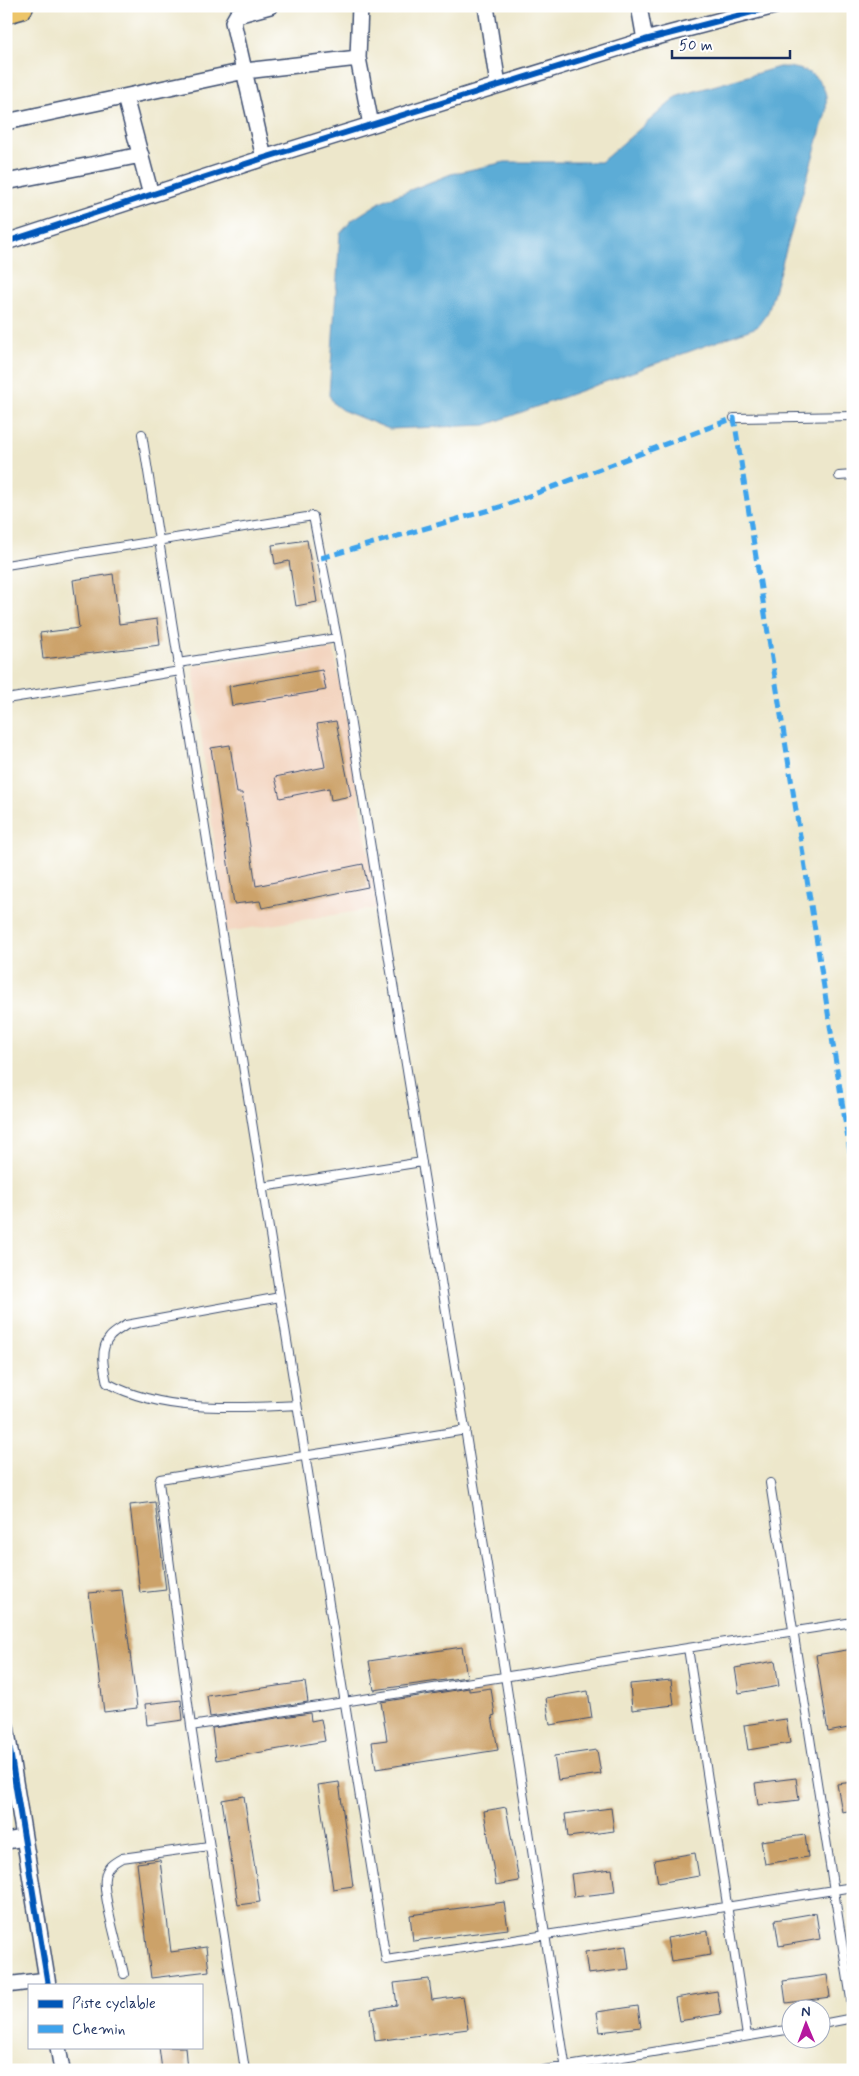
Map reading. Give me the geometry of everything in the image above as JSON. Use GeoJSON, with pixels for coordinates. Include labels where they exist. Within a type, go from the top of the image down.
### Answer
{"type":"FeatureCollection","features":[{"type":"Feature","properties":{"kind":"highway"},"geometry":{"type":"LineString","coordinates":[[6,10],[20,6]]}},
{"type":"Feature","properties":{"kind":"street"},"geometry":{"type":"LineString","coordinates":[[264,158],[233,26],[235,18],[242,13],[270,6]]}},
{"type":"Feature","properties":{"kind":"street"},"geometry":{"type":"LineString","coordinates":[[360,6],[358,58],[371,125]]}},
{"type":"Feature","properties":{"kind":"street"},"geometry":{"type":"LineString","coordinates":[[486,6],[498,85]]}},
{"type":"Feature","properties":{"kind":"street"},"geometry":{"type":"LineString","coordinates":[[639,6],[645,40]]}},
{"type":"Feature","properties":{"kind":"street"},"geometry":{"type":"LineString","coordinates":[[6,242],[151,194],[498,85],[645,40],[775,6]]}},
{"type":"Feature","properties":{"kind":"street"},"geometry":{"type":"LineString","coordinates":[[6,122],[245,71],[358,58]]}},
{"type":"Feature","properties":{"kind":"street"},"geometry":{"type":"LineString","coordinates":[[125,97],[151,194]]}},
{"type":"Feature","properties":{"kind":"street"},"geometry":{"type":"LineString","coordinates":[[6,182],[141,154]]}},
{"type":"Feature","properties":{"kind":"street"},"geometry":{"type":"LineString","coordinates":[[6,1726],[48,1982],[6,1985]]}},
{"type":"Feature","properties":{"kind":"street"},"geometry":{"type":"LineString","coordinates":[[6,1841],[24,1838]]}},
{"type":"Feature","properties":{"kind":"street"},"geometry":{"type":"LineString","coordinates":[[58,2048],[62,2070]]}},
{"type":"Feature","properties":{"kind":"lane"},"geometry":{"type":"LineString","coordinates":[[734,418],[853,416]]}},
{"type":"Feature","properties":{"kind":"lane"},"geometry":{"type":"LineString","coordinates":[[142,434],[386,1960],[853,1887]]}},
{"type":"Feature","properties":{"kind":"lane"},"geometry":{"type":"LineString","coordinates":[[839,476],[853,475]]}},
{"type":"Feature","properties":{"kind":"lane"},"geometry":{"type":"LineString","coordinates":[[6,565],[313,516],[337,638],[466,1430],[566,2068]]}},
{"type":"Feature","properties":{"kind":"lane"},"geometry":{"type":"LineString","coordinates":[[178,663],[337,638]]}},
{"type":"Feature","properties":{"kind":"lane"},"geometry":{"type":"LineString","coordinates":[[6,699],[180,672]]}},
{"type":"Feature","properties":{"kind":"lane"},"geometry":{"type":"LineString","coordinates":[[262,1187],[422,1162]]}},
{"type":"Feature","properties":{"kind":"lane"},"geometry":{"type":"LineString","coordinates":[[280,1297],[126,1326],[110,1337],[104,1348],[103,1367],[108,1383],[126,1393],[175,1404],[245,1408],[297,1405]]}},
{"type":"Feature","properties":{"kind":"lane"},"geometry":{"type":"LineString","coordinates":[[245,2070],[191,1726],[160,1479],[466,1430]]}},
{"type":"Feature","properties":{"kind":"lane"},"geometry":{"type":"LineString","coordinates":[[770,1483],[853,2012]]}},
{"type":"Feature","properties":{"kind":"lane"},"geometry":{"type":"LineString","coordinates":[[191,1726],[853,1622]]}},
{"type":"Feature","properties":{"kind":"lane"},"geometry":{"type":"LineString","coordinates":[[688,1648],[747,2036]]}},
{"type":"Feature","properties":{"kind":"lane"},"geometry":{"type":"LineString","coordinates":[[124,1974],[104,1878],[109,1865],[122,1858],[209,1846]]}},
{"type":"Feature","properties":{"kind":"lane"},"geometry":{"type":"LineString","coordinates":[[832,2022],[853,2018]]}},
{"type":"Feature","properties":{"kind":"lane"},"geometry":{"type":"LineString","coordinates":[[544,2070],[566,2068],[782,2030]]}},
{"type":"Feature","properties":{"kind":"shaded area"},"geometry":{"type":"Polygon","coordinates":[[[334,649],[378,908],[225,932],[193,666],[334,649]]]}},
{"type":"Feature","properties":{"kind":"water"},"geometry":{"type":"Polygon","coordinates":[[[779,67],[800,69],[818,79],[826,94],[826,112],[768,312],[757,327],[486,425],[389,429],[342,410],[334,404],[329,395],[340,234],[352,220],[382,201],[451,174],[505,162],[601,162],[678,96],[779,67]]]}},
{"type":"Feature","properties":{"kind":"building"},"geometry":{"type":"Polygon","coordinates":[[[307,540],[317,602],[296,606],[289,561],[275,564],[272,545],[307,540]]]}},
{"type":"Feature","properties":{"kind":"building"},"geometry":{"type":"Polygon","coordinates":[[[113,574],[119,624],[157,619],[160,645],[43,659],[40,633],[79,628],[73,580],[113,574]]]}},
{"type":"Feature","properties":{"kind":"building"},"geometry":{"type":"Polygon","coordinates":[[[322,670],[326,690],[232,706],[229,686],[322,670]]]}},
{"type":"Feature","properties":{"kind":"building"},"geometry":{"type":"Polygon","coordinates":[[[336,721],[351,796],[331,800],[329,788],[280,798],[275,777],[325,767],[317,724],[336,721]]]}},
{"type":"Feature","properties":{"kind":"building"},"geometry":{"type":"Polygon","coordinates":[[[230,745],[237,793],[242,793],[256,886],[363,864],[368,887],[262,908],[260,901],[234,904],[211,748],[230,745]]]}},
{"type":"Feature","properties":{"kind":"building"},"geometry":{"type":"Polygon","coordinates":[[[155,1502],[166,1590],[140,1593],[130,1505],[155,1502]]]}},
{"type":"Feature","properties":{"kind":"building"},"geometry":{"type":"Polygon","coordinates":[[[122,1590],[137,1708],[104,1712],[89,1593],[122,1590]]]}},
{"type":"Feature","properties":{"kind":"building"},"geometry":{"type":"Polygon","coordinates":[[[462,1647],[467,1677],[374,1690],[369,1661],[462,1647]]]}},
{"type":"Feature","properties":{"kind":"building"},"geometry":{"type":"Polygon","coordinates":[[[853,1649],[853,1727],[828,1732],[816,1655],[853,1649]]]}},
{"type":"Feature","properties":{"kind":"building"},"geometry":{"type":"Polygon","coordinates":[[[775,1661],[779,1686],[739,1693],[735,1668],[775,1661]]]}},
{"type":"Feature","properties":{"kind":"building"},"geometry":{"type":"Polygon","coordinates":[[[671,1680],[674,1705],[632,1710],[630,1684],[671,1680]]]}},
{"type":"Feature","properties":{"kind":"building"},"geometry":{"type":"Polygon","coordinates":[[[305,1682],[308,1702],[210,1717],[207,1696],[305,1682]]]}},
{"type":"Feature","properties":{"kind":"building"},"geometry":{"type":"Polygon","coordinates":[[[469,1688],[469,1691],[491,1688],[495,1715],[492,1716],[498,1750],[376,1769],[372,1742],[387,1740],[381,1702],[469,1688]]]}},
{"type":"Feature","properties":{"kind":"building"},"geometry":{"type":"Polygon","coordinates":[[[588,1691],[592,1718],[550,1725],[546,1698],[588,1691]]]}},
{"type":"Feature","properties":{"kind":"building"},"geometry":{"type":"Polygon","coordinates":[[[181,1700],[183,1720],[147,1725],[145,1704],[181,1700]]]}},
{"type":"Feature","properties":{"kind":"building"},"geometry":{"type":"Polygon","coordinates":[[[310,1713],[311,1721],[321,1719],[325,1741],[216,1760],[212,1728],[310,1713]]]}},
{"type":"Feature","properties":{"kind":"building"},"geometry":{"type":"Polygon","coordinates":[[[786,1719],[790,1743],[748,1750],[744,1725],[786,1719]]]}},
{"type":"Feature","properties":{"kind":"building"},"geometry":{"type":"Polygon","coordinates":[[[597,1750],[601,1774],[558,1780],[554,1756],[597,1750]]]}},
{"type":"Feature","properties":{"kind":"building"},"geometry":{"type":"Polygon","coordinates":[[[796,1778],[799,1800],[758,1805],[755,1783],[796,1778]]]}},
{"type":"Feature","properties":{"kind":"building"},"geometry":{"type":"Polygon","coordinates":[[[339,1782],[353,1886],[333,1889],[318,1785],[339,1782]]]}},
{"type":"Feature","properties":{"kind":"building"},"geometry":{"type":"Polygon","coordinates":[[[853,1782],[853,1810],[842,1812],[837,1784],[853,1782]]]}},
{"type":"Feature","properties":{"kind":"building"},"geometry":{"type":"Polygon","coordinates":[[[244,1796],[260,1902],[238,1905],[222,1800],[244,1796]]]}},
{"type":"Feature","properties":{"kind":"building"},"geometry":{"type":"Polygon","coordinates":[[[506,1807],[519,1881],[496,1885],[484,1811],[506,1807]]]}},
{"type":"Feature","properties":{"kind":"building"},"geometry":{"type":"Polygon","coordinates":[[[611,1808],[614,1831],[568,1837],[565,1814],[611,1808]]]}},
{"type":"Feature","properties":{"kind":"building"},"geometry":{"type":"Polygon","coordinates":[[[805,1835],[808,1857],[765,1864],[761,1841],[805,1835]]]}},
{"type":"Feature","properties":{"kind":"building"},"geometry":{"type":"Polygon","coordinates":[[[695,1853],[699,1876],[658,1883],[654,1860],[695,1853]]]}},
{"type":"Feature","properties":{"kind":"building"},"geometry":{"type":"Polygon","coordinates":[[[160,1860],[171,1952],[206,1947],[209,1971],[151,1978],[137,1863],[160,1860]]]}},
{"type":"Feature","properties":{"kind":"building"},"geometry":{"type":"Polygon","coordinates":[[[612,1869],[615,1892],[574,1897],[571,1874],[612,1869]]]}},
{"type":"Feature","properties":{"kind":"building"},"geometry":{"type":"Polygon","coordinates":[[[504,1902],[508,1929],[413,1941],[410,1915],[504,1902]]]}},
{"type":"Feature","properties":{"kind":"building"},"geometry":{"type":"Polygon","coordinates":[[[816,1913],[820,1939],[779,1946],[775,1920],[816,1913]]]}},
{"type":"Feature","properties":{"kind":"building"},"geometry":{"type":"Polygon","coordinates":[[[708,1931],[711,1955],[671,1961],[667,1938],[708,1931]]]}},
{"type":"Feature","properties":{"kind":"building"},"geometry":{"type":"Polygon","coordinates":[[[626,1946],[629,1969],[588,1974],[585,1952],[626,1946]]]}},
{"type":"Feature","properties":{"kind":"building"},"geometry":{"type":"Polygon","coordinates":[[[827,1975],[830,1997],[785,1998],[783,1981],[827,1975]]]}},
{"type":"Feature","properties":{"kind":"building"},"geometry":{"type":"Polygon","coordinates":[[[429,1979],[432,2000],[463,1996],[468,2029],[375,2041],[371,2009],[397,2005],[394,1983],[429,1979]]]}},
{"type":"Feature","properties":{"kind":"building"},"geometry":{"type":"Polygon","coordinates":[[[717,1991],[721,2014],[679,2021],[675,1998],[717,1991]]]}},
{"type":"Feature","properties":{"kind":"building"},"geometry":{"type":"Polygon","coordinates":[[[638,2006],[641,2027],[600,2032],[597,2012],[638,2006]]]}},
{"type":"Feature","properties":{"kind":"building"},"geometry":{"type":"Polygon","coordinates":[[[159,2048],[185,2048],[187,2070],[162,2070],[159,2048]]]}},
{"type":"Feature","properties":{"kind":"marked path"},"geometry":{"type":"LineString","coordinates":[[321,558],[500,507],[734,418],[853,1171]]}},
{"type":"Feature","properties":{"kind":"cycle path"},"geometry":{"type":"LineString","coordinates":[[6,242],[264,158],[645,40],[775,6]]}},
{"type":"Feature","properties":{"kind":"cycle path"},"geometry":{"type":"LineString","coordinates":[[6,1726],[48,1984]]}}]}
